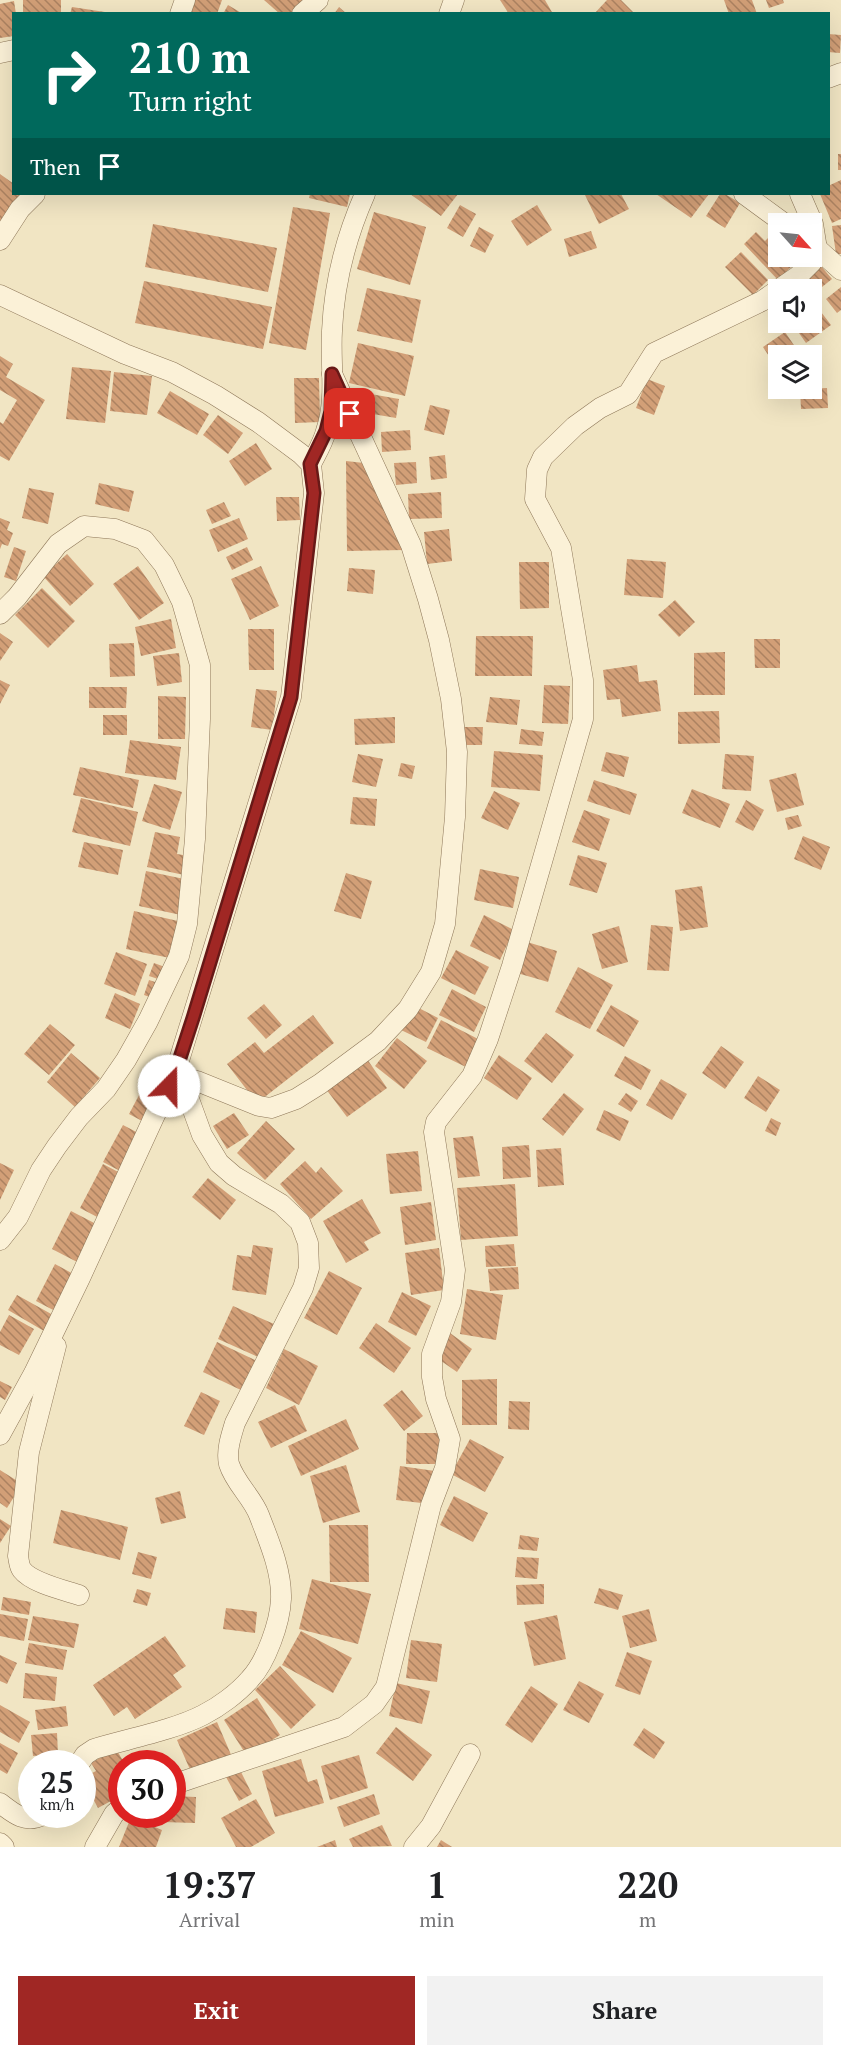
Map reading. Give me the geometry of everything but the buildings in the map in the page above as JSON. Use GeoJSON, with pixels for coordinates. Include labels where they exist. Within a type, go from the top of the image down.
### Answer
{"type":"FeatureCollection","features":[{"type":"Feature","properties":{"kind":"street"},"geometry":{"type":"LineString","coordinates":[[304,12],[318,0]]}},
{"type":"Feature","properties":{"kind":"street"},"geometry":{"type":"LineString","coordinates":[[0,240],[20,209],[34,195]]}},
{"type":"Feature","properties":{"kind":"street"},"geometry":{"type":"LineString","coordinates":[[0,1435],[34,1373],[180,1072],[291,697],[314,493],[310,464],[323,440],[329,421],[332,331],[337,286],[345,247],[365,195]]}},
{"type":"Feature","properties":{"kind":"street"},"geometry":{"type":"LineString","coordinates":[[745,195],[769,213]]}},
{"type":"Feature","properties":{"kind":"street"},"geometry":{"type":"LineString","coordinates":[[800,195],[808,213]]}},
{"type":"Feature","properties":{"kind":"street"},"geometry":{"type":"LineString","coordinates":[[822,254],[841,270]]}},
{"type":"Feature","properties":{"kind":"street"},"geometry":{"type":"LineString","coordinates":[[186,1780],[344,1727],[375,1704],[386,1686],[430,1505],[445,1468],[450,1439],[436,1399],[432,1377],[432,1354],[451,1302],[455,1270],[434,1132],[436,1122],[443,1111],[472,1076],[488,1039],[512,966],[583,720],[583,680],[561,548],[535,499],[537,470],[543,457],[575,426],[600,408],[628,394],[654,353],[762,301],[807,267]]}},
{"type":"Feature","properties":{"kind":"street"},"geometry":{"type":"LineString","coordinates":[[0,294],[125,354],[172,372],[215,395],[290,445],[310,464]]}},
{"type":"Feature","properties":{"kind":"street"},"geometry":{"type":"LineString","coordinates":[[180,1072],[196,1081],[259,1106],[271,1108],[296,1099],[378,1041],[408,1009],[431,972],[445,924],[455,817],[457,752],[446,675],[428,599],[411,545],[332,374]]}},
{"type":"Feature","properties":{"kind":"street"},"geometry":{"type":"LineString","coordinates":[[0,615],[58,544],[84,526],[115,530],[144,540],[164,565],[182,602],[200,665],[200,719],[194,850],[187,924],[179,956],[148,1021],[126,1060],[106,1089],[79,1117],[52,1154],[41,1170],[18,1217],[0,1240]]}},
{"type":"Feature","properties":{"kind":"street"},"geometry":{"type":"LineString","coordinates":[[92,1750],[203,1715],[226,1700],[251,1679],[262,1661],[273,1636],[280,1599],[278,1571],[269,1543],[258,1512],[229,1463],[229,1445],[235,1424],[303,1288],[309,1268],[308,1243],[300,1222],[281,1204],[234,1176],[219,1163],[202,1135],[180,1072]]}},
{"type":"Feature","properties":{"kind":"street"},"geometry":{"type":"LineString","coordinates":[[79,1595],[38,1581],[23,1572],[18,1556],[29,1452],[59,1336],[80,1278]]}},
{"type":"Feature","properties":{"kind":"street"},"geometry":{"type":"LineString","coordinates":[[414,1847],[431,1826],[470,1754]]}},
{"type":"Feature","properties":{"kind":"street"},"geometry":{"type":"LineString","coordinates":[[0,1803],[18,1816]]}},
{"type":"Feature","properties":{"kind":"street"},"geometry":{"type":"LineString","coordinates":[[95,1847],[108,1824]]}},
{"type":"Feature","properties":{"kind":"street"},"geometry":{"type":"LineString","coordinates":[[0,1843],[4,1847]]}},
{"type":"Feature","properties":{"kind":"route"},"geometry":{"type":"LineString","coordinates":[[169,1086],[193,1018],[291,697],[314,493],[310,464],[319,449],[331,411],[332,374],[350,414]]}}]}
